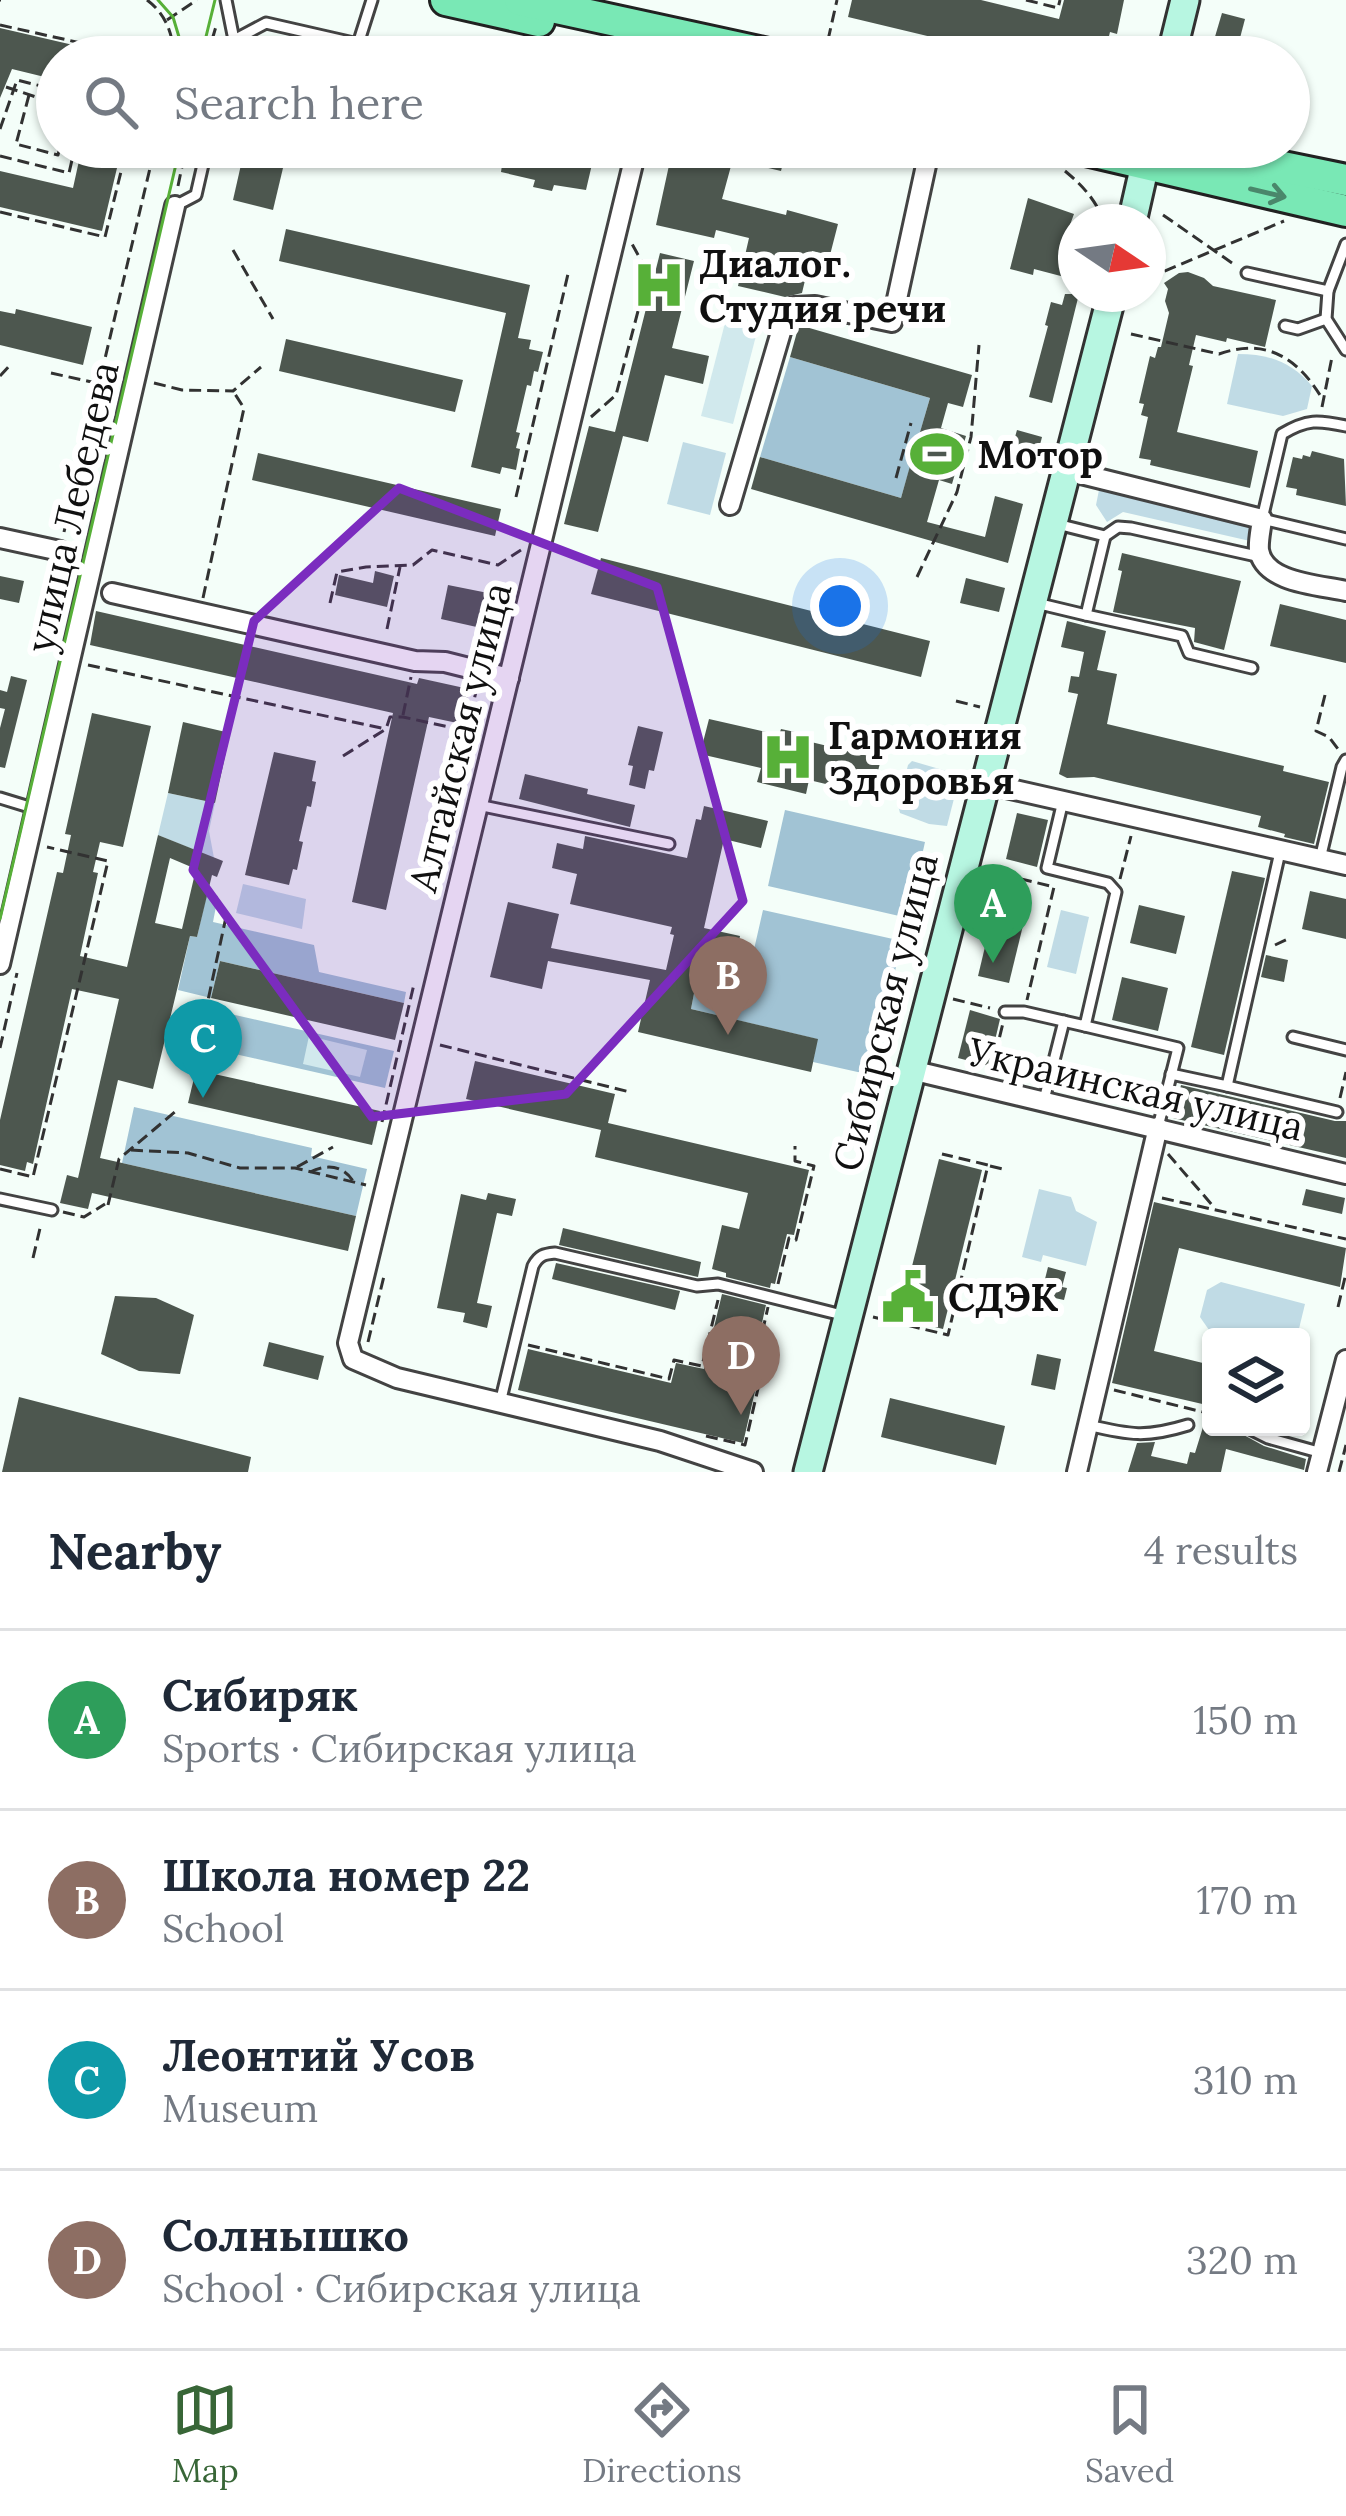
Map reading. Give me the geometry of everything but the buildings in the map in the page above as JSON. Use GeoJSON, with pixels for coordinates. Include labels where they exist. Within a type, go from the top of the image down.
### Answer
{"type":"FeatureCollection","features":[{"type":"Feature","properties":{"kind":"main road"},"geometry":{"type":"LineString","coordinates":[[446,0],[613,36]]}},
{"type":"Feature","properties":{"kind":"main road"},"geometry":{"type":"LineString","coordinates":[[520,0],[630,36]]}},
{"type":"Feature","properties":{"kind":"main road"},"geometry":{"type":"LineString","coordinates":[[1176,36],[1185,0]]}},
{"type":"Feature","properties":{"kind":"main road"},"geometry":{"type":"LineString","coordinates":[[1136,204],[1145,168]]}},
{"type":"Feature","properties":{"kind":"main road"},"geometry":{"type":"LineString","coordinates":[[1191,168],[1346,211]]}},
{"type":"Feature","properties":{"kind":"main road"},"geometry":{"type":"LineString","coordinates":[[1288,168],[1346,180]]}},
{"type":"Feature","properties":{"kind":"main road","name":"Сибирская улица"},"geometry":{"type":"LineString","coordinates":[[808,1472],[860,1317],[911,1070],[1107,312]]}},
{"type":"Feature","properties":{"kind":"street","name":"Алтайская улица"},"geometry":{"type":"LineString","coordinates":[[357,1346],[385,1190],[632,168]]}},
{"type":"Feature","properties":{"kind":"street"},"geometry":{"type":"LineString","coordinates":[[730,505],[781,332],[794,307],[815,306],[892,322],[925,168]]}},
{"type":"Feature","properties":{"kind":"street","name":"улица Лебедева"},"geometry":{"type":"LineString","coordinates":[[0,964],[175,206]]}},
{"type":"Feature","properties":{"kind":"street"},"geometry":{"type":"LineString","coordinates":[[1065,470],[1262,519],[1258,548],[1264,564],[1276,575],[1346,591]]}},
{"type":"Feature","properties":{"kind":"street"},"geometry":{"type":"LineString","coordinates":[[0,538],[60,551]]}},
{"type":"Feature","properties":{"kind":"street"},"geometry":{"type":"LineString","coordinates":[[112,593],[508,678]]}},
{"type":"Feature","properties":{"kind":"street"},"geometry":{"type":"LineString","coordinates":[[984,783],[1346,865]]}},
{"type":"Feature","properties":{"kind":"street","name":"Украинская улица"},"geometry":{"type":"LineString","coordinates":[[911,1070],[1044,1100],[1157,1133],[1346,1174]]}},
{"type":"Feature","properties":{"kind":"street"},"geometry":{"type":"LineString","coordinates":[[1077,1472],[1157,1133]]}},
{"type":"Feature","properties":{"kind":"street"},"geometry":{"type":"LineString","coordinates":[[357,1346],[353,1359],[397,1378],[660,1441],[752,1472]]}},
{"type":"Feature","properties":{"kind":"street"},"geometry":{"type":"LineString","coordinates":[[1319,1462],[1346,1360]]}},
{"type":"Feature","properties":{"kind":"lane"},"geometry":{"type":"LineString","coordinates":[[361,36],[372,0]]}},
{"type":"Feature","properties":{"kind":"lane"},"geometry":{"type":"LineString","coordinates":[[225,3],[233,36]]}},
{"type":"Feature","properties":{"kind":"lane"},"geometry":{"type":"LineString","coordinates":[[242,36],[266,23],[323,36]]}},
{"type":"Feature","properties":{"kind":"lane","name":"улица Лебедева"},"geometry":{"type":"LineString","coordinates":[[175,206],[196,196],[203,168]]}},
{"type":"Feature","properties":{"kind":"lane"},"geometry":{"type":"LineString","coordinates":[[1346,244],[1328,291],[1326,319],[1346,350]]}},
{"type":"Feature","properties":{"kind":"lane"},"geometry":{"type":"LineString","coordinates":[[1247,273],[1328,291]]}},
{"type":"Feature","properties":{"kind":"lane"},"geometry":{"type":"LineString","coordinates":[[1285,326],[1298,329],[1326,319]]}},
{"type":"Feature","properties":{"kind":"lane"},"geometry":{"type":"LineString","coordinates":[[1346,426],[1318,420],[1282,434],[1262,519],[1346,538]]}},
{"type":"Feature","properties":{"kind":"lane"},"geometry":{"type":"LineString","coordinates":[[1051,523],[1105,536]]}},
{"type":"Feature","properties":{"kind":"lane"},"geometry":{"type":"LineString","coordinates":[[1085,614],[1105,536],[1118,527],[1262,557]]}},
{"type":"Feature","properties":{"kind":"lane"},"geometry":{"type":"LineString","coordinates":[[1031,602],[1182,636],[1190,653],[1252,668]]}},
{"type":"Feature","properties":{"kind":"lane"},"geometry":{"type":"LineString","coordinates":[[1320,860],[1346,760]]}},
{"type":"Feature","properties":{"kind":"lane"},"geometry":{"type":"LineString","coordinates":[[0,798],[36,809]]}},
{"type":"Feature","properties":{"kind":"lane"},"geometry":{"type":"LineString","coordinates":[[1064,801],[1047,868],[1108,883],[1115,889],[1085,1026]]}},
{"type":"Feature","properties":{"kind":"lane"},"geometry":{"type":"LineString","coordinates":[[478,805],[669,844]]}},
{"type":"Feature","properties":{"kind":"lane"},"geometry":{"type":"LineString","coordinates":[[1227,1086],[1280,851]]}},
{"type":"Feature","properties":{"kind":"lane"},"geometry":{"type":"LineString","coordinates":[[1006,1012],[1024,1012],[1178,1048],[1157,1133]]}},
{"type":"Feature","properties":{"kind":"lane"},"geometry":{"type":"LineString","coordinates":[[1044,1100],[1064,1021]]}},
{"type":"Feature","properties":{"kind":"lane"},"geometry":{"type":"LineString","coordinates":[[1293,1037],[1346,1050]]}},
{"type":"Feature","properties":{"kind":"lane"},"geometry":{"type":"LineString","coordinates":[[1172,1073],[1337,1112]]}},
{"type":"Feature","properties":{"kind":"lane"},"geometry":{"type":"LineString","coordinates":[[0,1198],[48,1212]]}},
{"type":"Feature","properties":{"kind":"lane"},"geometry":{"type":"LineString","coordinates":[[500,1403],[533,1266],[544,1254],[697,1286],[718,1284],[860,1317]]}},
{"type":"Feature","properties":{"kind":"lane"},"geometry":{"type":"LineString","coordinates":[[1088,1425],[1129,1435],[1158,1435],[1188,1425]]}},
{"type":"Feature","properties":{"kind":"lane"},"geometry":{"type":"LineString","coordinates":[[1264,1436],[1319,1462]]}},
{"type":"Feature","properties":{"kind":"path"},"geometry":{"type":"LineString","coordinates":[[147,0],[160,10],[171,36]]}},
{"type":"Feature","properties":{"kind":"path"},"geometry":{"type":"LineString","coordinates":[[166,21],[197,0]]}},
{"type":"Feature","properties":{"kind":"path"},"geometry":{"type":"LineString","coordinates":[[829,36],[837,0]]}},
{"type":"Feature","properties":{"kind":"path"},"geometry":{"type":"LineString","coordinates":[[1026,0],[1058,8],[1060,0]]}},
{"type":"Feature","properties":{"kind":"path"},"geometry":{"type":"LineString","coordinates":[[211,36],[225,3]]}},
{"type":"Feature","properties":{"kind":"path"},"geometry":{"type":"LineString","coordinates":[[0,25],[50,36]]}},
{"type":"Feature","properties":{"kind":"path"},"geometry":{"type":"LineString","coordinates":[[0,129],[17,80],[36,85]]}},
{"type":"Feature","properties":{"kind":"path"},"geometry":{"type":"LineString","coordinates":[[6,87],[36,97]]}},
{"type":"Feature","properties":{"kind":"path"},"geometry":{"type":"LineString","coordinates":[[29,95],[16,144],[36,149]]}},
{"type":"Feature","properties":{"kind":"path"},"geometry":{"type":"LineString","coordinates":[[0,156],[36,165]]}},
{"type":"Feature","properties":{"kind":"path"},"geometry":{"type":"LineString","coordinates":[[0,212],[106,237],[122,168]]}},
{"type":"Feature","properties":{"kind":"path"},"geometry":{"type":"LineString","coordinates":[[60,551],[150,168]]}},
{"type":"Feature","properties":{"kind":"path"},"geometry":{"type":"LineString","coordinates":[[175,206],[182,168]]}},
{"type":"Feature","properties":{"kind":"path"},"geometry":{"type":"LineString","coordinates":[[1073,168],[1094,204]]}},
{"type":"Feature","properties":{"kind":"path"},"geometry":{"type":"LineString","coordinates":[[1166,216],[1247,273]]}},
{"type":"Feature","properties":{"kind":"path"},"geometry":{"type":"LineString","coordinates":[[1166,270],[1285,221]]}},
{"type":"Feature","properties":{"kind":"path"},"geometry":{"type":"LineString","coordinates":[[585,422],[616,395],[648,273],[629,237]]}},
{"type":"Feature","properties":{"kind":"path"},"geometry":{"type":"LineString","coordinates":[[233,250],[273,319]]}},
{"type":"Feature","properties":{"kind":"path"},"geometry":{"type":"LineString","coordinates":[[516,497],[568,274]]}},
{"type":"Feature","properties":{"kind":"path"},"geometry":{"type":"LineString","coordinates":[[1131,334],[1219,355],[1251,349],[1284,356],[1302,369],[1323,400]]}},
{"type":"Feature","properties":{"kind":"path"},"geometry":{"type":"LineString","coordinates":[[917,577],[957,492],[971,437],[980,345]]}},
{"type":"Feature","properties":{"kind":"path"},"geometry":{"type":"LineString","coordinates":[[0,376],[11,364]]}},
{"type":"Feature","properties":{"kind":"path"},"geometry":{"type":"LineString","coordinates":[[135,379],[182,390],[233,391],[261,368]]}},
{"type":"Feature","properties":{"kind":"path"},"geometry":{"type":"LineString","coordinates":[[1318,420],[1329,372]]}},
{"type":"Feature","properties":{"kind":"path"},"geometry":{"type":"LineString","coordinates":[[51,373],[100,384]]}},
{"type":"Feature","properties":{"kind":"path"},"geometry":{"type":"LineString","coordinates":[[200,611],[244,408],[233,391]]}},
{"type":"Feature","properties":{"kind":"path"},"geometry":{"type":"LineString","coordinates":[[896,478],[911,423]]}},
{"type":"Feature","properties":{"kind":"path"},"geometry":{"type":"LineString","coordinates":[[894,444],[904,447]]}},
{"type":"Feature","properties":{"kind":"path"},"geometry":{"type":"LineString","coordinates":[[330,603],[337,572],[413,565],[432,550],[498,565],[542,536]]}},
{"type":"Feature","properties":{"kind":"path"},"geometry":{"type":"LineString","coordinates":[[387,629],[401,566]]}},
{"type":"Feature","properties":{"kind":"path"},"geometry":{"type":"LineString","coordinates":[[403,717],[415,661]]}},
{"type":"Feature","properties":{"kind":"path"},"geometry":{"type":"LineString","coordinates":[[76,663],[386,729]]}},
{"type":"Feature","properties":{"kind":"path"},"geometry":{"type":"LineString","coordinates":[[463,750],[481,671]]}},
{"type":"Feature","properties":{"kind":"path"},"geometry":{"type":"LineString","coordinates":[[1324,695],[1316,731],[1329,737],[1346,760]]}},
{"type":"Feature","properties":{"kind":"path"},"geometry":{"type":"LineString","coordinates":[[956,701],[980,707]]}},
{"type":"Feature","properties":{"kind":"path"},"geometry":{"type":"LineString","coordinates":[[343,756],[386,729],[390,717],[467,731]]}},
{"type":"Feature","properties":{"kind":"path"},"geometry":{"type":"LineString","coordinates":[[1115,895],[1132,831]]}},
{"type":"Feature","properties":{"kind":"path"},"geometry":{"type":"LineString","coordinates":[[0,1169],[33,1177],[108,861],[45,847]]}},
{"type":"Feature","properties":{"kind":"path"},"geometry":{"type":"LineString","coordinates":[[983,869],[1054,887],[1024,1012]]}},
{"type":"Feature","properties":{"kind":"path"},"geometry":{"type":"LineString","coordinates":[[197,1051],[226,917]]}},
{"type":"Feature","properties":{"kind":"path"},"geometry":{"type":"LineString","coordinates":[[381,1126],[414,984]]}},
{"type":"Feature","properties":{"kind":"path"},"geometry":{"type":"LineString","coordinates":[[952,999],[1006,1012],[991,1072]]}},
{"type":"Feature","properties":{"kind":"path"},"geometry":{"type":"LineString","coordinates":[[440,1045],[630,1091]]}},
{"type":"Feature","properties":{"kind":"path"},"geometry":{"type":"LineString","coordinates":[[1337,1112],[1346,1072]]}},
{"type":"Feature","properties":{"kind":"path"},"geometry":{"type":"LineString","coordinates":[[33,1258],[48,1212],[84,1217],[107,1205],[119,1159],[176,1112]]}},
{"type":"Feature","properties":{"kind":"path"},"geometry":{"type":"LineString","coordinates":[[1157,1133],[1216,1210]]}},
{"type":"Feature","properties":{"kind":"path"},"geometry":{"type":"LineString","coordinates":[[777,1289],[789,1238],[796,1240],[814,1166],[795,1161],[795,1146]]}},
{"type":"Feature","properties":{"kind":"path"},"geometry":{"type":"LineString","coordinates":[[295,1168],[333,1147]]}},
{"type":"Feature","properties":{"kind":"path"},"geometry":{"type":"LineString","coordinates":[[130,1150],[188,1153],[240,1168],[295,1168],[385,1190]]}},
{"type":"Feature","properties":{"kind":"path"},"geometry":{"type":"LineString","coordinates":[[943,1154],[1007,1170]]}},
{"type":"Feature","properties":{"kind":"path"},"geometry":{"type":"LineString","coordinates":[[310,1172],[329,1166],[349,1174],[354,1183]]}},
{"type":"Feature","properties":{"kind":"path"},"geometry":{"type":"LineString","coordinates":[[860,1317],[948,1335],[988,1166]]}},
{"type":"Feature","properties":{"kind":"path"},"geometry":{"type":"LineString","coordinates":[[1143,1194],[1346,1239]]}},
{"type":"Feature","properties":{"kind":"path"},"geometry":{"type":"LineString","coordinates":[[357,1346],[387,1263]]}},
{"type":"Feature","properties":{"kind":"path"},"geometry":{"type":"LineString","coordinates":[[1338,1307],[1346,1273]]}},
{"type":"Feature","properties":{"kind":"path"},"geometry":{"type":"LineString","coordinates":[[525,1344],[669,1379],[674,1360],[702,1366],[719,1294]]}},
{"type":"Feature","properties":{"kind":"path"},"geometry":{"type":"LineString","coordinates":[[704,1436],[745,1445],[762,1371],[754,1370],[768,1306]]}},
{"type":"Feature","properties":{"kind":"path"},"geometry":{"type":"LineString","coordinates":[[1097,1386],[1202,1412]]}},
{"type":"Feature","properties":{"kind":"path"},"geometry":{"type":"LineString","coordinates":[[1339,1472],[1346,1444]]}},
{"type":"Feature","properties":{"kind":"highlighted area"},"geometry":{"type":"Polygon","coordinates":[[[399,488],[657,587],[743,901],[566,1094],[372,1117],[193,870],[254,621],[399,488]]]}},
{"type":"Feature","properties":{"kind":"shaded area"},"geometry":{"type":"Polygon","coordinates":[[[725,323],[757,332],[733,424],[701,416],[725,323]]]}},
{"type":"Feature","properties":{"kind":"shaded area"},"geometry":{"type":"Polygon","coordinates":[[[1238,354],[1270,358],[1296,371],[1312,386],[1307,409],[1283,416],[1227,404],[1238,354]]]}},
{"type":"Feature","properties":{"kind":"shaded area"},"geometry":{"type":"Polygon","coordinates":[[[790,357],[930,398],[901,498],[760,457],[790,357]]]}},
{"type":"Feature","properties":{"kind":"shaded area"},"geometry":{"type":"Polygon","coordinates":[[[683,442],[726,453],[710,515],[667,504],[683,442]]]}},
{"type":"Feature","properties":{"kind":"shaded area"},"geometry":{"type":"Polygon","coordinates":[[[1100,485],[1255,520],[1250,541],[1123,512],[1107,522],[1096,505],[1100,485]]]}},
{"type":"Feature","properties":{"kind":"shaded area"},"geometry":{"type":"Polygon","coordinates":[[[912,761],[960,775],[947,826],[900,813],[898,805],[912,761]]]}},
{"type":"Feature","properties":{"kind":"shaded area"},"geometry":{"type":"Polygon","coordinates":[[[168,793],[215,803],[209,831],[214,858],[158,835],[168,793]]]}},
{"type":"Feature","properties":{"kind":"shaded area"},"geometry":{"type":"Polygon","coordinates":[[[785,810],[925,842],[908,918],[768,886],[785,810]]]}},
{"type":"Feature","properties":{"kind":"shaded area"},"geometry":{"type":"Polygon","coordinates":[[[243,884],[306,899],[302,929],[236,913],[243,884]]]}},
{"type":"Feature","properties":{"kind":"shaded area"},"geometry":{"type":"Polygon","coordinates":[[[207,893],[218,896],[213,922],[314,945],[319,972],[406,992],[404,1003],[220,961],[211,998],[178,990],[190,936],[197,937],[207,893]]]}},
{"type":"Feature","properties":{"kind":"shaded area"},"geometry":{"type":"Polygon","coordinates":[[[763,910],[902,941],[871,1075],[813,1062],[817,1039],[691,1009],[701,957],[750,967],[763,910]]]}},
{"type":"Feature","properties":{"kind":"shaded area"},"geometry":{"type":"Polygon","coordinates":[[[1061,910],[1089,917],[1076,974],[1047,967],[1061,910]]]}},
{"type":"Feature","properties":{"kind":"shaded area"},"geometry":{"type":"Polygon","coordinates":[[[213,1010],[394,1051],[385,1088],[204,1047],[213,1010]]]}},
{"type":"Feature","properties":{"kind":"shaded area"},"geometry":{"type":"Polygon","coordinates":[[[309,1036],[367,1050],[360,1077],[303,1064],[309,1036]]]}},
{"type":"Feature","properties":{"kind":"shaded area"},"geometry":{"type":"Polygon","coordinates":[[[134,1107],[312,1148],[311,1156],[367,1169],[356,1216],[122,1163],[134,1107]]]}},
{"type":"Feature","properties":{"kind":"shaded area"},"geometry":{"type":"Polygon","coordinates":[[[1039,1189],[1071,1197],[1076,1211],[1097,1222],[1086,1266],[1043,1255],[1041,1262],[1022,1257],[1039,1189]]]}},
{"type":"Feature","properties":{"kind":"shaded area"},"geometry":{"type":"Polygon","coordinates":[[[1221,1282],[1305,1304],[1299,1328],[1208,1328],[1200,1317],[1207,1290],[1221,1282]]]}},
{"type":"Feature","properties":{"kind":"tram line"},"geometry":{"type":"LineString","coordinates":[[158,0],[173,17],[179,36]]}},
{"type":"Feature","properties":{"kind":"tram line"},"geometry":{"type":"LineString","coordinates":[[206,36],[215,0]]}},
{"type":"Feature","properties":{"kind":"tram line"},"geometry":{"type":"LineString","coordinates":[[0,919],[175,168]]}},
{"type":"Feature","properties":{"kind":"place","name":"Диалог. Студия речи"},"geometry":{"type":"Point","coordinates":[659,285]}},
{"type":"Feature","properties":{"kind":"place","name":"Мотор"},"geometry":{"type":"Point","coordinates":[937,454]}},
{"type":"Feature","properties":{"kind":"place","name":"Гармония Здоровья"},"geometry":{"type":"Point","coordinates":[788,757]}},
{"type":"Feature","properties":{"kind":"place","name":"Сибиряк"},"geometry":{"type":"Point","coordinates":[993,963]}},
{"type":"Feature","properties":{"kind":"place","name":"Школа номер 22"},"geometry":{"type":"Point","coordinates":[728,1035]}},
{"type":"Feature","properties":{"kind":"place","name":"Леонтий Усов"},"geometry":{"type":"Point","coordinates":[203,1098]}},
{"type":"Feature","properties":{"kind":"place","name":"СДЭК"},"geometry":{"type":"Point","coordinates":[908,1297]}},
{"type":"Feature","properties":{"kind":"place","name":"Солнышко"},"geometry":{"type":"Point","coordinates":[741,1415]}}]}
